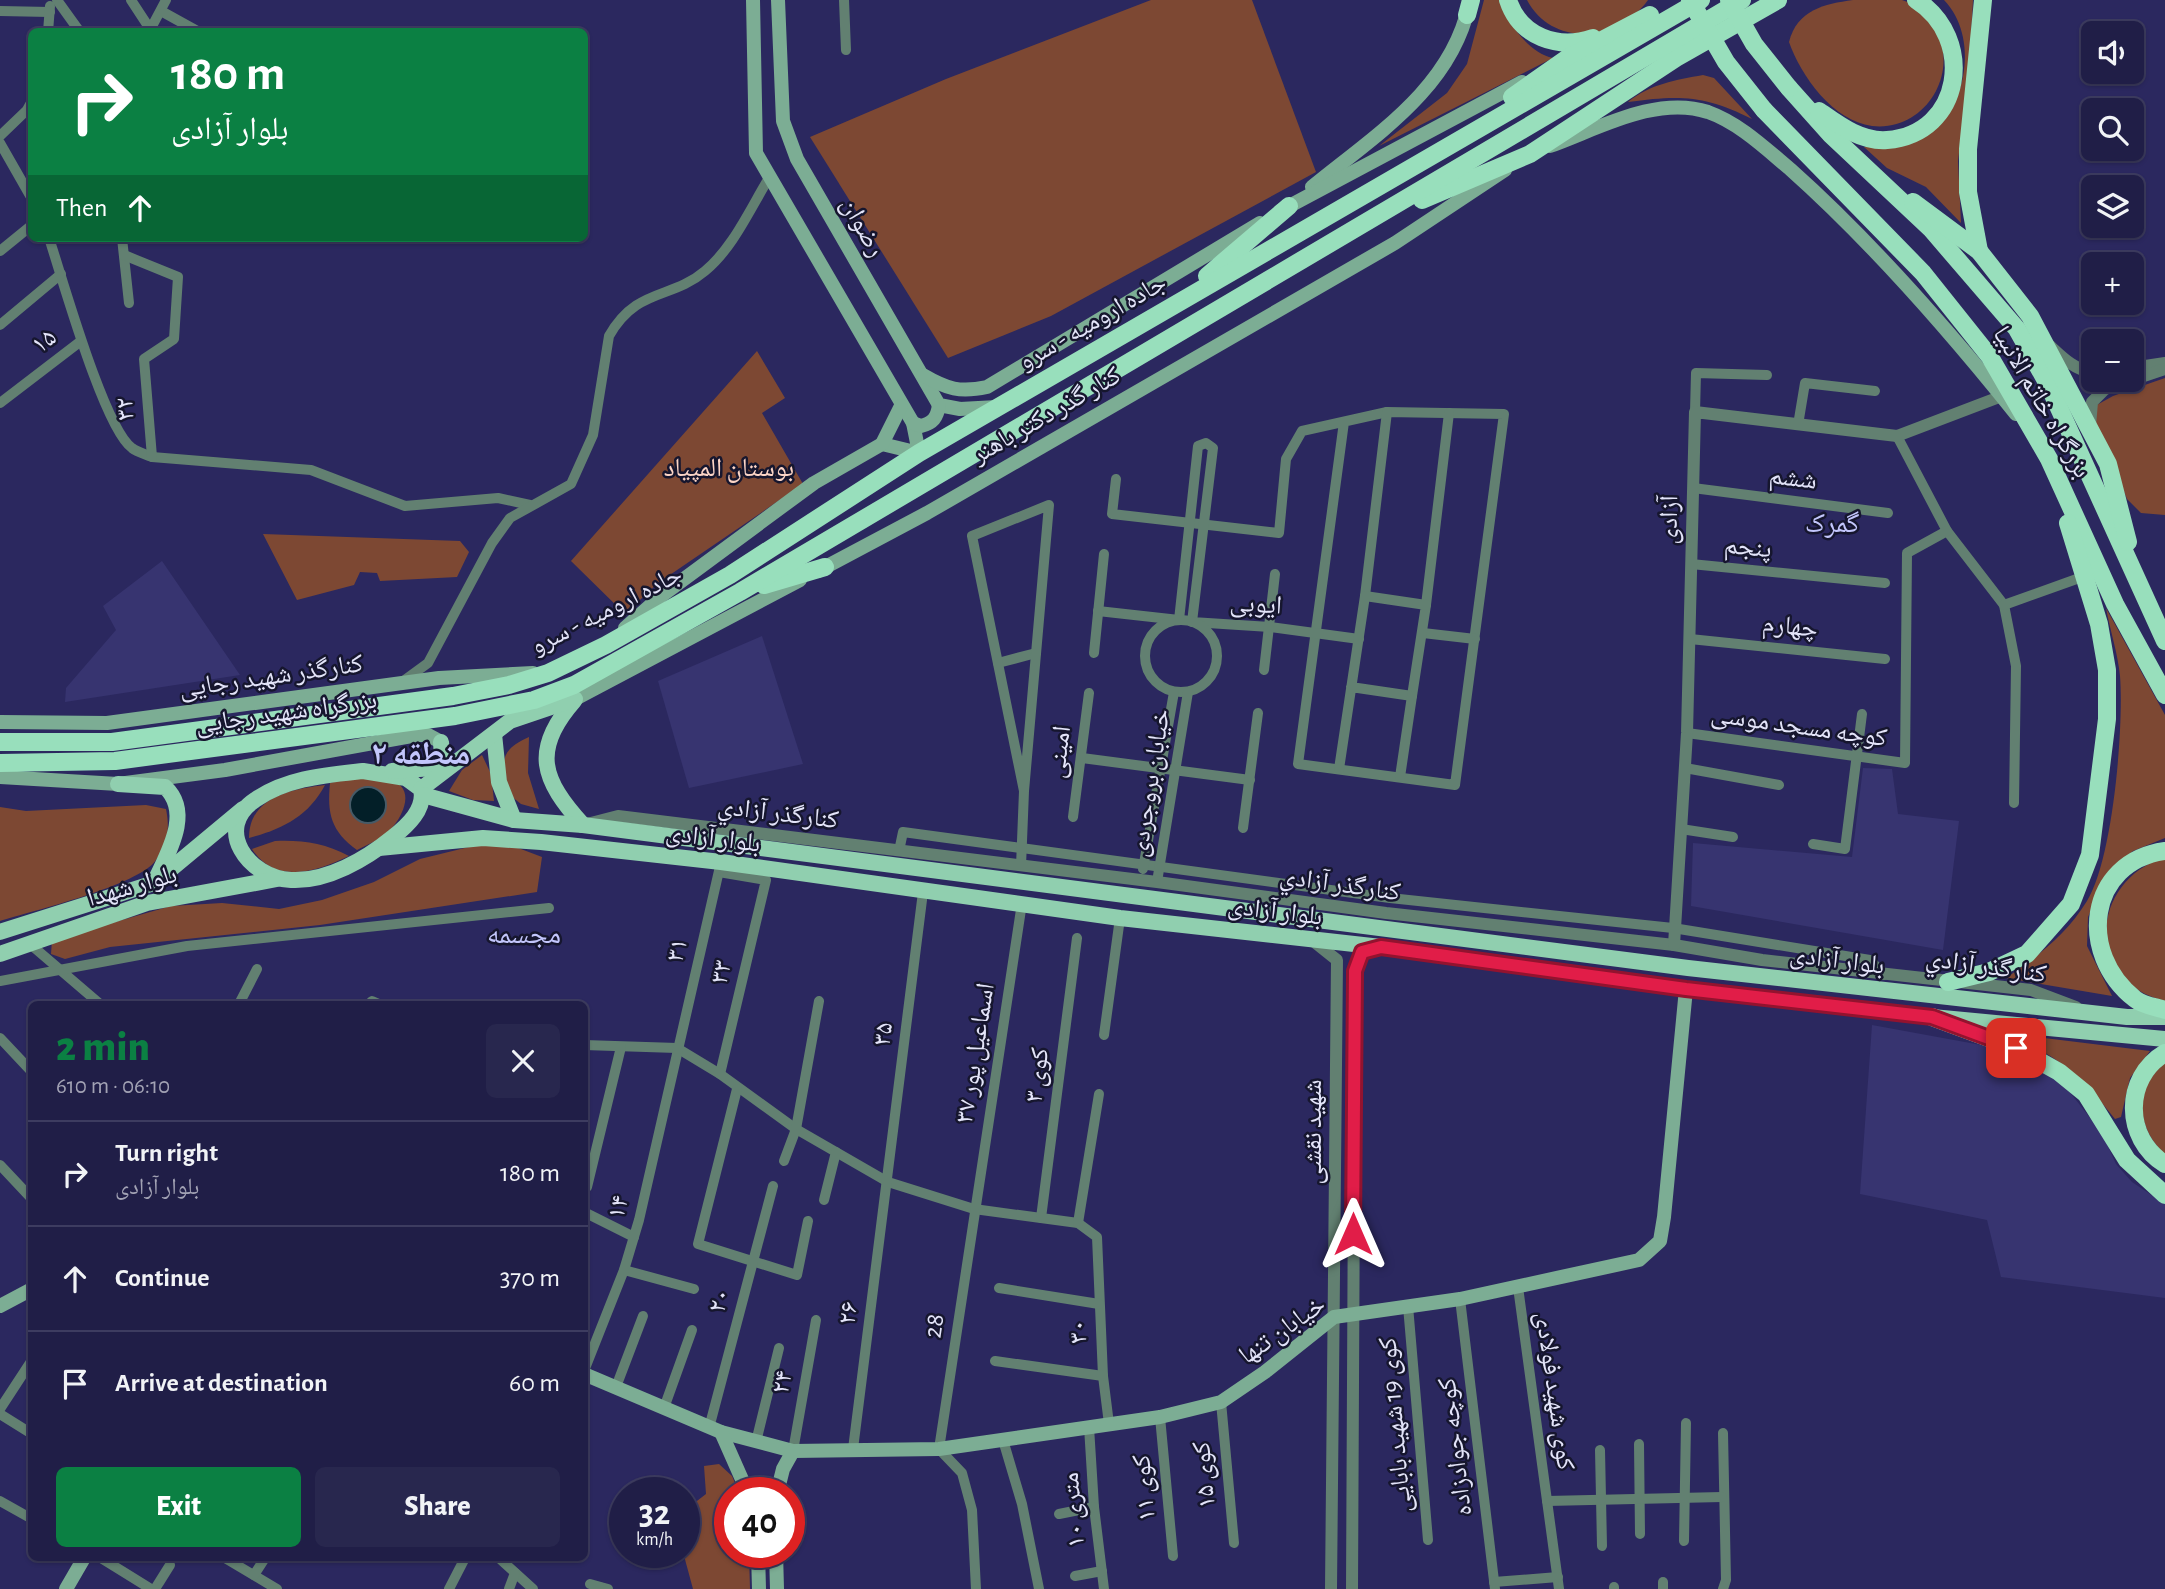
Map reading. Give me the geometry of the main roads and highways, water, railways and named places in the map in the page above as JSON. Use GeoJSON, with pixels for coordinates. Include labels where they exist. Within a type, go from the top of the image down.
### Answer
{"type":"FeatureCollection","features":[{"type":"Feature","properties":{"kind":"highway"},"geometry":{"type":"LineString","coordinates":[[1508,0],[1512,11],[1529,33],[1553,42],[1577,44],[1633,24]]}},
{"type":"Feature","properties":{"kind":"highway"},"geometry":{"type":"LineString","coordinates":[[1415,165],[1566,59],[1677,0]]}},
{"type":"Feature","properties":{"kind":"highway","name":"بزرگراه خاتم الانبیا"},"geometry":{"type":"LineString","coordinates":[[1690,0],[1726,62],[1764,110],[1882,229],[1954,310],[1990,357],[2044,451],[2115,604],[2165,695]]}},
{"type":"Feature","properties":{"kind":"highway","name":"جاده ارومیه - سرو"},"geometry":{"type":"LineString","coordinates":[[509,685],[548,673],[606,645],[730,575],[919,453],[1701,0]]}},
{"type":"Feature","properties":{"kind":"highway","name":"بزرگراه خاتم الانبیا"},"geometry":{"type":"LineString","coordinates":[[1729,0],[1754,44],[1795,94],[1831,135],[1931,229],[2017,329],[2049,386],[2165,641]]}},
{"type":"Feature","properties":{"kind":"highway","name":"جاده ارومیه - سرو"},"geometry":{"type":"LineString","coordinates":[[575,692],[1742,0]]}},
{"type":"Feature","properties":{"kind":"highway"},"geometry":{"type":"LineString","coordinates":[[1359,227],[1530,154],[1676,58],[1778,0]]}},
{"type":"Feature","properties":{"kind":"highway"},"geometry":{"type":"LineString","coordinates":[[1795,94],[1848,131],[1867,137],[1887,140],[1899,137],[1912,133],[1931,120],[1943,106],[1953,84],[1954,51],[1945,27],[1928,7],[1916,0]]}},
{"type":"Feature","properties":{"kind":"highway"},"geometry":{"type":"LineString","coordinates":[[1979,251],[1968,192],[1968,149],[1983,0]]}},
{"type":"Feature","properties":{"kind":"highway"},"geometry":{"type":"LineString","coordinates":[[1874,177],[1935,215],[1979,251],[2045,341],[2108,464],[2121,506],[2137,580],[2165,624]]}},
{"type":"Feature","properties":{"kind":"highway"},"geometry":{"type":"LineString","coordinates":[[1173,305],[1289,206]]}},
{"type":"Feature","properties":{"kind":"highway"},"geometry":{"type":"LineString","coordinates":[[1948,982],[1989,972],[2027,954],[2071,904],[2090,855],[2107,719],[2107,670],[2099,624],[2044,451]]}},
{"type":"Feature","properties":{"kind":"highway"},"geometry":{"type":"LineString","coordinates":[[740,592],[825,567]]}},
{"type":"Feature","properties":{"kind":"highway","name":"بزرگراه شهید رجایی"},"geometry":{"type":"LineString","coordinates":[[0,741],[112,742],[453,696],[509,685]]}},
{"type":"Feature","properties":{"kind":"highway","name":"بزرگراه شهید رجایی"},"geometry":{"type":"LineString","coordinates":[[0,763],[115,761],[455,716],[575,692]]}},
{"type":"Feature","properties":{"kind":"highway"},"geometry":{"type":"LineString","coordinates":[[2165,850],[2135,860],[2114,877],[2103,897],[2097,936],[2102,957],[2114,978],[2136,1000],[2165,1010]]}},
{"type":"Feature","properties":{"kind":"highway"},"geometry":{"type":"LineString","coordinates":[[1932,1017],[2016,1048],[2059,1072],[2086,1094],[2127,1160],[2165,1195]]}},
{"type":"Feature","properties":{"kind":"highway"},"geometry":{"type":"LineString","coordinates":[[2165,1054],[2150,1064],[2140,1078],[2133,1099],[2133,1118],[2139,1136],[2154,1157],[2165,1164]]}},
{"type":"Feature","properties":{"kind":"main road"},"geometry":{"type":"LineString","coordinates":[[753,0],[756,153],[913,423],[919,453],[883,444]]}},
{"type":"Feature","properties":{"kind":"main road","name":"رضوان"},"geometry":{"type":"LineString","coordinates":[[778,0],[783,121],[790,143],[875,297],[939,405]]}},
{"type":"Feature","properties":{"kind":"main road"},"geometry":{"type":"LineString","coordinates":[[1289,206],[1416,101],[1446,65],[1469,5]]}},
{"type":"Feature","properties":{"kind":"main road"},"geometry":{"type":"LineString","coordinates":[[923,375],[950,390],[964,391],[987,387],[1289,206],[1566,59]]}},
{"type":"Feature","properties":{"kind":"main road","name":"کنار گذر دکتر باهنر"},"geometry":{"type":"LineString","coordinates":[[575,692],[927,513],[1395,243],[1530,154],[1641,111],[1707,112],[1741,128],[1820,196],[1912,292],[2002,396],[2044,451]]}},
{"type":"Feature","properties":{"kind":"main road"},"geometry":{"type":"LineString","coordinates":[[913,423],[921,426],[931,424],[937,416],[939,405],[960,409],[999,407]]}},
{"type":"Feature","properties":{"kind":"main road"},"geometry":{"type":"LineString","coordinates":[[606,645],[661,596],[814,483],[883,444],[901,406]]}},
{"type":"Feature","properties":{"kind":"main road","name":"کنارگذر شهید رجایی"},"geometry":{"type":"LineString","coordinates":[[0,722],[107,723],[439,678],[548,673]]}},
{"type":"Feature","properties":{"kind":"main road"},"geometry":{"type":"LineString","coordinates":[[379,848],[414,817],[422,792],[510,721],[575,692]]}},
{"type":"Feature","properties":{"kind":"main road"},"geometry":{"type":"LineString","coordinates":[[575,692],[554,724],[547,764],[559,799],[583,825]]}},
{"type":"Feature","properties":{"kind":"main road"},"geometry":{"type":"LineString","coordinates":[[494,734],[499,782],[514,820]]}},
{"type":"Feature","properties":{"kind":"main road"},"geometry":{"type":"LineString","coordinates":[[118,784],[225,770],[417,735],[428,735],[441,742]]}},
{"type":"Feature","properties":{"kind":"main road","name":"بلوار شهدا"},"geometry":{"type":"LineString","coordinates":[[0,932],[154,883],[255,799],[291,782],[333,774],[433,768],[442,757],[441,742]]}},
{"type":"Feature","properties":{"kind":"main road","name":"بلوار آزادی"},"geometry":{"type":"LineString","coordinates":[[380,772],[406,778],[422,792],[514,820],[583,825],[1675,966],[2127,1017],[2165,1017]]}},
{"type":"Feature","properties":{"kind":"main road"},"geometry":{"type":"LineString","coordinates":[[0,777],[165,787],[173,794],[178,815],[177,828],[154,883]]}},
{"type":"Feature","properties":{"kind":"main road"},"geometry":{"type":"LineString","coordinates":[[245,808],[238,835],[244,856],[259,872],[280,879]]}},
{"type":"Feature","properties":{"kind":"main road","name":"بلوار آزادی"},"geometry":{"type":"LineString","coordinates":[[379,848],[483,838],[1022,903],[1120,918],[1381,947],[1686,989],[1932,1017],[2165,1039]]}},
{"type":"Feature","properties":{"kind":"main road","name":"بلوار شهدا"},"geometry":{"type":"LineString","coordinates":[[0,954],[147,903],[334,871],[379,848]]}},
{"type":"Feature","properties":{"kind":"main road","name":"خیابان تنها"},"geometry":{"type":"LineString","coordinates":[[588,1375],[715,1430],[793,1451],[939,1449],[1160,1417],[1221,1402],[1265,1372],[1334,1317],[1460,1299],[1639,1260],[1660,1241],[1686,989]]}},
{"type":"Feature","properties":{"kind":"main road"},"geometry":{"type":"LineString","coordinates":[[0,1306],[28,1291]]}},
{"type":"Feature","properties":{"kind":"main road"},"geometry":{"type":"LineString","coordinates":[[715,1430],[740,1477]]}},
{"type":"Feature","properties":{"kind":"main road"},"geometry":{"type":"LineString","coordinates":[[781,1477],[793,1451]]}},
{"type":"Feature","properties":{"kind":"main road"},"geometry":{"type":"LineString","coordinates":[[66,1589],[82,1561]]}},
{"type":"Feature","properties":{"kind":"main road"},"geometry":{"type":"LineString","coordinates":[[758,1568],[759,1589]]}},
{"type":"Feature","properties":{"kind":"main road"},"geometry":{"type":"LineString","coordinates":[[776,1568],[777,1589]]}},
{"type":"Feature","properties":{"kind":"water"},"geometry":{"type":"Polygon","coordinates":[[[368,787],[381,792],[386,805],[381,818],[368,823],[355,818],[350,805],[355,792],[368,787]]]}},
{"type":"Feature","properties":{"kind":"district","name":"گمرک"},"geometry":{"type":"Point","coordinates":[1832,524]}},
{"type":"Feature","properties":{"kind":"district","name":"منطقه ۲"},"geometry":{"type":"Point","coordinates":[421,754]}},
{"type":"Feature","properties":{"kind":"district","name":"مجسمه"},"geometry":{"type":"Point","coordinates":[524,935]}},
{"type":"Feature","properties":{"kind":"park label","name":"بوستان المپیاد"},"geometry":{"type":"Point","coordinates":[729,468]}}]}
